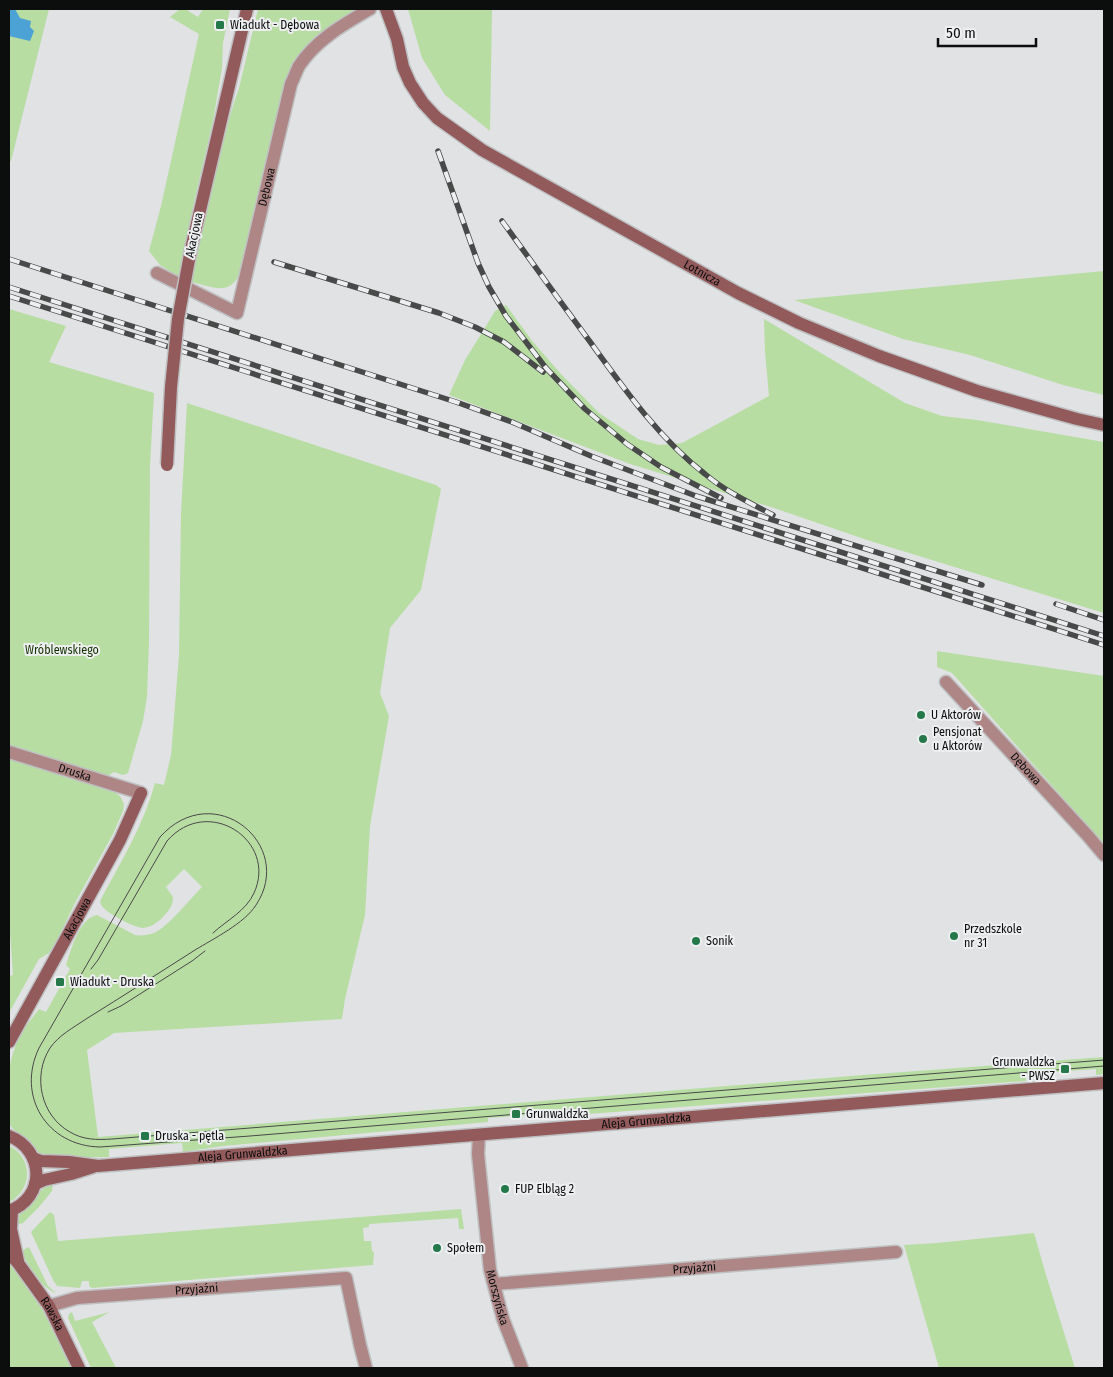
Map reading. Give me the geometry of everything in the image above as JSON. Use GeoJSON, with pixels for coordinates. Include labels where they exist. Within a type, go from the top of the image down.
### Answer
{"type":"FeatureCollection","features":[{"type":"Feature","properties":{"kind":"street","name":"Akacjowa"},"geometry":{"type":"LineString","coordinates":[[166,465],[178,319],[191,249],[248,9]]}},
{"type":"Feature","properties":{"kind":"street","name":"Dębowa"},"geometry":{"type":"LineString","coordinates":[[157,273],[237,313],[291,84],[299,66],[314,48],[327,36],[370,9]]}},
{"type":"Feature","properties":{"kind":"street","name":"Lotnicza"},"geometry":{"type":"LineString","coordinates":[[386,9],[397,39],[403,66],[410,83],[423,103],[437,118],[482,150],[738,293],[806,326],[879,356],[977,391],[1104,425]]}},
{"type":"Feature","properties":{"kind":"street","name":"Dębowa"},"geometry":{"type":"LineString","coordinates":[[946,682],[1104,855]]}},
{"type":"Feature","properties":{"kind":"street","name":"Druska"},"geometry":{"type":"LineString","coordinates":[[9,752],[141,793]]}},
{"type":"Feature","properties":{"kind":"street","name":"Akacjowa"},"geometry":{"type":"LineString","coordinates":[[9,1042],[120,840],[141,793]]}},
{"type":"Feature","properties":{"kind":"street","name":"Aleja Grunwaldzka"},"geometry":{"type":"LineString","coordinates":[[35,1184],[98,1166],[1104,1082]]}},
{"type":"Feature","properties":{"kind":"street","name":"Morszyńska"},"geometry":{"type":"LineString","coordinates":[[480,1135],[478,1152],[490,1270],[503,1319],[522,1368]]}},
{"type":"Feature","properties":{"kind":"street"},"geometry":{"type":"LineString","coordinates":[[9,1136],[20,1142],[30,1152],[37,1175],[29,1197],[18,1207],[10,1211]]}},
{"type":"Feature","properties":{"kind":"street","name":"Aleja Grunwaldzka"},"geometry":{"type":"LineString","coordinates":[[33,1158],[41,1161],[98,1166]]}},
{"type":"Feature","properties":{"kind":"street","name":"Rawska"},"geometry":{"type":"LineString","coordinates":[[10,1211],[11,1229],[18,1263]]}},
{"type":"Feature","properties":{"kind":"street","name":"Przyjaźni"},"geometry":{"type":"LineString","coordinates":[[494,1284],[896,1252]]}},
{"type":"Feature","properties":{"kind":"street","name":"Rawska"},"geometry":{"type":"LineString","coordinates":[[9,1253],[49,1306],[79,1368]]}},
{"type":"Feature","properties":{"kind":"street","name":"Przyjaźni"},"geometry":{"type":"LineString","coordinates":[[49,1306],[77,1298],[346,1278],[366,1368]]}},
{"type":"Feature","properties":{"kind":"green space"},"geometry":{"type":"Polygon","coordinates":[[[9,9],[49,9],[11,161],[9,161],[9,9]]]}},
{"type":"Feature","properties":{"kind":"green space"},"geometry":{"type":"Polygon","coordinates":[[[180,9],[185,9],[198,17],[203,9],[230,9],[223,43],[222,68],[213,121],[179,277],[160,265],[149,251],[161,206],[199,34],[170,17],[180,9]]]}},
{"type":"Feature","properties":{"kind":"green space"},"geometry":{"type":"Polygon","coordinates":[[[258,9],[356,9],[313,39],[300,53],[291,69],[284,85],[238,277],[229,286],[218,288],[192,282],[197,250],[258,9]]]}},
{"type":"Feature","properties":{"kind":"green space"},"geometry":{"type":"Polygon","coordinates":[[[408,9],[492,9],[490,131],[445,95],[422,58],[408,9]]]}},
{"type":"Feature","properties":{"kind":"green space"},"geometry":{"type":"Polygon","coordinates":[[[1104,271],[1104,395],[1063,385],[970,355],[903,339],[794,300],[1104,271]]]}},
{"type":"Feature","properties":{"kind":"green space"},"geometry":{"type":"Polygon","coordinates":[[[506,305],[533,342],[599,413],[638,439],[659,445],[682,443],[769,396],[764,319],[905,403],[942,416],[977,420],[1104,442],[1104,613],[630,464],[449,395],[465,360],[495,311],[506,305]]]}},
{"type":"Feature","properties":{"kind":"green space","name":"Wróblewskiego"},"geometry":{"type":"Polygon","coordinates":[[[9,309],[66,326],[49,362],[154,393],[150,466],[147,697],[143,721],[128,773],[123,775],[114,772],[108,778],[9,746],[9,309]]]}},
{"type":"Feature","properties":{"kind":"green space"},"geometry":{"type":"Polygon","coordinates":[[[187,403],[436,485],[441,489],[421,590],[390,628],[380,693],[389,716],[370,826],[365,915],[342,1019],[114,1033],[87,1050],[98,1137],[1104,1057],[1104,1074],[1096,1075],[1096,1069],[1026,1074],[1026,1081],[535,1118],[531,1118],[530,1115],[488,1118],[488,1122],[223,1146],[183,1152],[182,1143],[109,1149],[109,1157],[56,1158],[40,1155],[9,1124],[9,1070],[17,1041],[23,1030],[39,1009],[46,1012],[70,969],[66,965],[81,928],[91,917],[97,915],[135,935],[154,933],[172,919],[202,887],[184,869],[166,887],[173,897],[169,910],[156,923],[143,928],[134,926],[115,916],[105,909],[100,902],[145,813],[155,783],[164,785],[171,755],[179,655],[181,513],[187,403]]]}},
{"type":"Feature","properties":{"kind":"green space"},"geometry":{"type":"Polygon","coordinates":[[[937,651],[1104,676],[1104,844],[952,673],[937,667],[937,651]]]}},
{"type":"Feature","properties":{"kind":"green space"},"geometry":{"type":"Polygon","coordinates":[[[9,759],[113,791],[120,796],[124,804],[113,834],[57,940],[49,953],[39,959],[9,1013],[9,976],[13,975],[9,917],[9,759]]]}},
{"type":"Feature","properties":{"kind":"green space"},"geometry":{"type":"Polygon","coordinates":[[[9,1146],[17,1151],[22,1158],[26,1165],[27,1174],[22,1190],[17,1197],[9,1202],[9,1146]]]}},
{"type":"Feature","properties":{"kind":"green space"},"geometry":{"type":"Polygon","coordinates":[[[53,1183],[52,1191],[39,1207],[23,1223],[15,1225],[20,1214],[45,1187],[53,1183]]]}},
{"type":"Feature","properties":{"kind":"green space"},"geometry":{"type":"Polygon","coordinates":[[[461,1209],[464,1229],[459,1229],[458,1218],[369,1224],[369,1227],[363,1228],[364,1241],[371,1241],[372,1251],[374,1252],[373,1265],[92,1288],[89,1286],[89,1281],[82,1281],[80,1288],[57,1286],[31,1232],[50,1212],[54,1215],[58,1241],[461,1209]]]}},
{"type":"Feature","properties":{"kind":"green space"},"geometry":{"type":"Polygon","coordinates":[[[1034,1233],[1075,1368],[939,1368],[904,1245],[1034,1233]]]}},
{"type":"Feature","properties":{"kind":"green space"},"geometry":{"type":"Polygon","coordinates":[[[29,1247],[48,1286],[56,1293],[45,1287],[27,1262],[21,1251],[29,1247]]]}},
{"type":"Feature","properties":{"kind":"green space"},"geometry":{"type":"Polygon","coordinates":[[[9,1263],[42,1309],[71,1368],[9,1368],[9,1263]]]}},
{"type":"Feature","properties":{"kind":"green space"},"geometry":{"type":"Polygon","coordinates":[[[72,1312],[75,1321],[110,1312],[92,1322],[116,1368],[91,1368],[68,1318],[72,1312]]]}},
{"type":"Feature","properties":{"kind":"water"},"geometry":{"type":"Polygon","coordinates":[[[9,9],[15,9],[20,18],[31,21],[30,27],[34,31],[30,41],[9,36],[9,9]]]}},
{"type":"Feature","properties":{"kind":"tram line"},"geometry":{"type":"LineString","coordinates":[[1104,1060],[112,1139],[80,1137],[60,1125],[46,1106],[42,1094],[41,1071],[50,1048],[71,1029],[237,924],[256,905],[266,882],[265,861],[257,841],[243,826],[225,816],[203,814],[181,820],[160,837],[39,1048],[33,1066],[31,1084],[34,1100],[41,1115],[51,1128],[65,1138],[81,1144],[100,1147],[1104,1066]]}},
{"type":"Feature","properties":{"kind":"tram line"},"geometry":{"type":"LineString","coordinates":[[91,969],[167,841],[183,828],[201,822],[219,823],[235,830],[248,841],[256,856],[259,874],[251,899],[236,915],[213,933]]}},
{"type":"Feature","properties":{"kind":"tram line"},"geometry":{"type":"LineString","coordinates":[[108,1012],[121,1006],[205,951]]}},
{"type":"Feature","properties":{"kind":"railway"},"geometry":{"type":"LineString","coordinates":[[438,151],[478,263],[489,287],[506,316],[546,368],[585,409],[627,444],[661,467],[721,498]]}},
{"type":"Feature","properties":{"kind":"railway"},"geometry":{"type":"LineString","coordinates":[[502,221],[617,378],[658,429],[688,460],[721,486],[773,515]]}},
{"type":"Feature","properties":{"kind":"railway"},"geometry":{"type":"LineString","coordinates":[[9,259],[456,402],[512,422],[591,456],[696,496],[982,585]]}},
{"type":"Feature","properties":{"kind":"railway"},"geometry":{"type":"LineString","coordinates":[[274,262],[439,313],[475,327],[504,342],[543,372]]}},
{"type":"Feature","properties":{"kind":"railway"},"geometry":{"type":"LineString","coordinates":[[9,287],[1104,636]]}},
{"type":"Feature","properties":{"kind":"railway"},"geometry":{"type":"LineString","coordinates":[[9,296],[1104,645]]}},
{"type":"Feature","properties":{"kind":"railway"},"geometry":{"type":"LineString","coordinates":[[1056,604],[1104,620]]}},
{"type":"Feature","properties":{"kind":"place","name":"Wiadukt - Dębowa"},"geometry":{"type":"Point","coordinates":[220,25]}},
{"type":"Feature","properties":{"kind":"place","name":"U Aktorów"},"geometry":{"type":"Point","coordinates":[921,715]}},
{"type":"Feature","properties":{"kind":"place","name":"Pensjonat u Aktorów"},"geometry":{"type":"Point","coordinates":[923,739]}},
{"type":"Feature","properties":{"kind":"place","name":"Przedszkole nr 31"},"geometry":{"type":"Point","coordinates":[954,936]}},
{"type":"Feature","properties":{"kind":"place","name":"Sonik"},"geometry":{"type":"Point","coordinates":[696,941]}},
{"type":"Feature","properties":{"kind":"place","name":"Wiadukt - Druska"},"geometry":{"type":"Point","coordinates":[60,982]}},
{"type":"Feature","properties":{"kind":"place","name":"Grunwaldzka - PWSZ"},"geometry":{"type":"Point","coordinates":[1065,1069]}},
{"type":"Feature","properties":{"kind":"place","name":"Grunwaldzka"},"geometry":{"type":"Point","coordinates":[516,1114]}},
{"type":"Feature","properties":{"kind":"place","name":"Druska - pętla"},"geometry":{"type":"Point","coordinates":[145,1136]}},
{"type":"Feature","properties":{"kind":"place","name":"FUP Elbląg 2"},"geometry":{"type":"Point","coordinates":[505,1189]}},
{"type":"Feature","properties":{"kind":"place","name":"Społem"},"geometry":{"type":"Point","coordinates":[437,1248]}}]}
